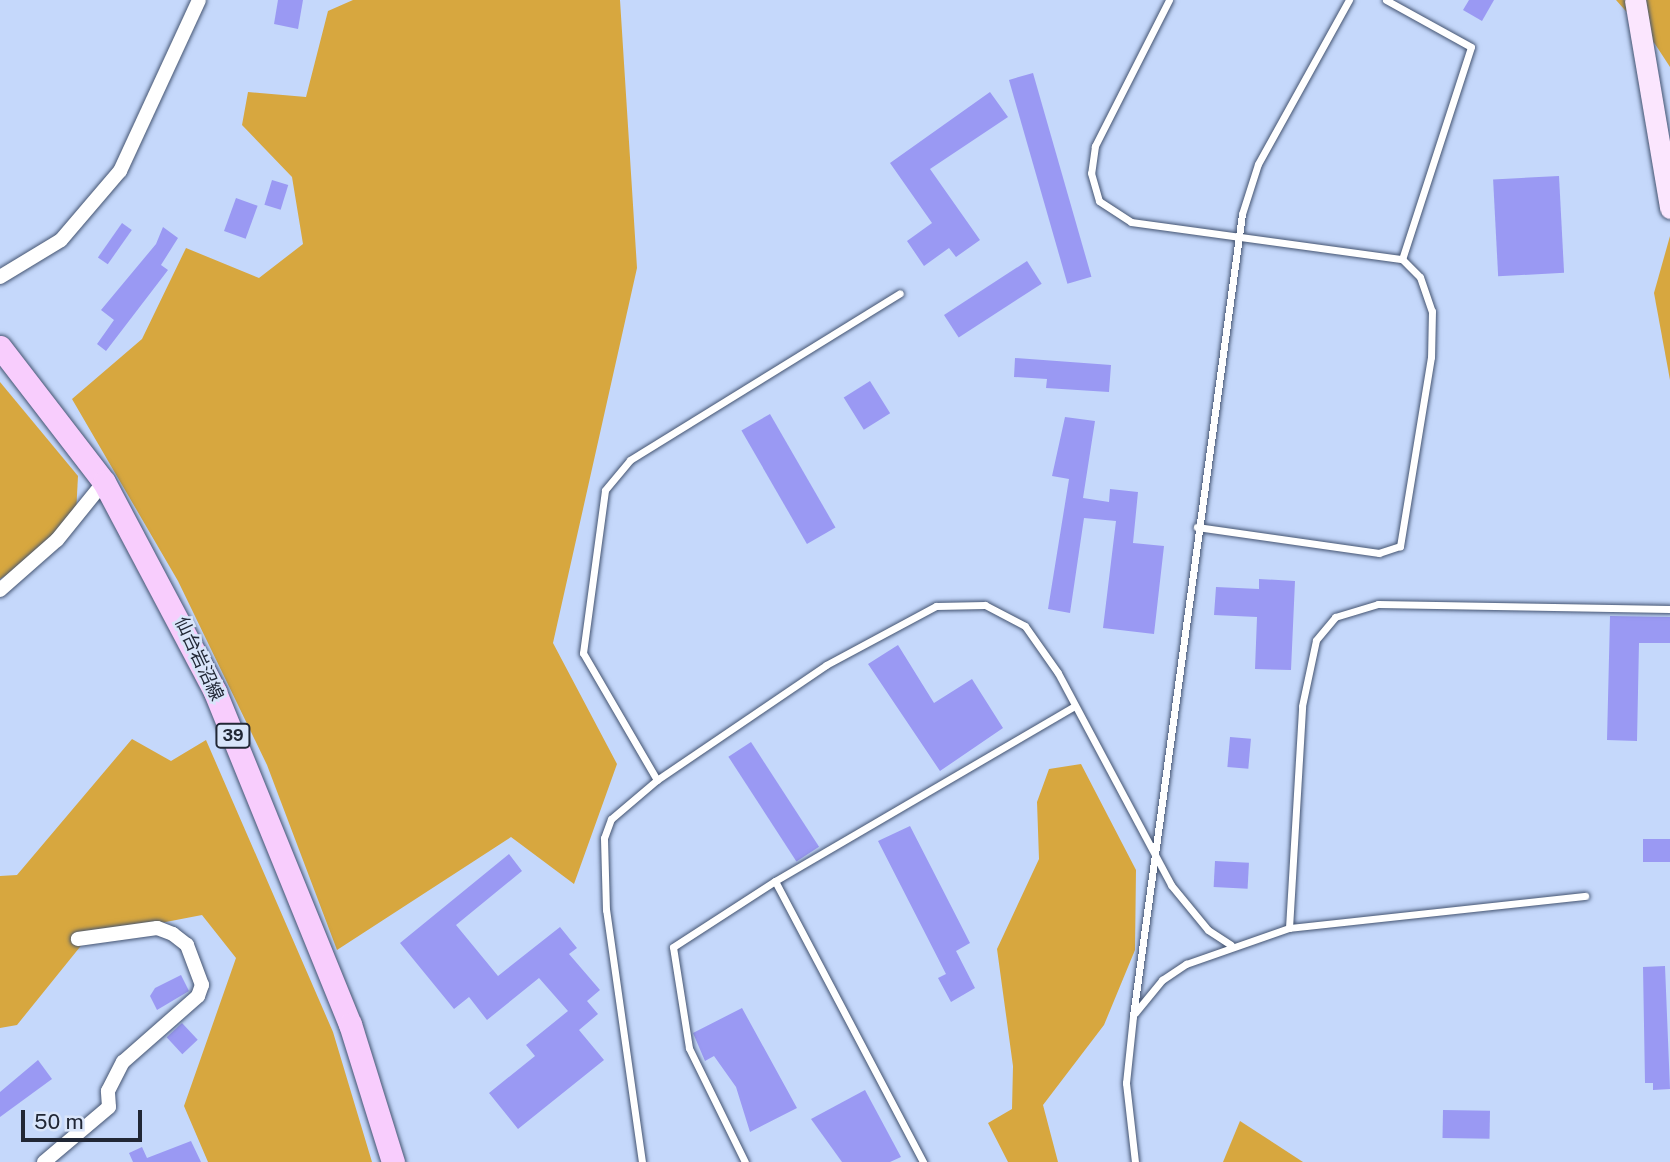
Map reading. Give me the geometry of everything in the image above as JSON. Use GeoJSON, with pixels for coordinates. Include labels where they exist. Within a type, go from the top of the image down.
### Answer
{"type":"FeatureCollection","features":[{"type":"Feature","properties":{"kind":"main road","name":"仙台岩沼線"},"geometry":{"type":"LineString","coordinates":[[0,347],[104,482],[215,692],[350,1024],[393,1162]]}},
{"type":"Feature","properties":{"kind":"street"},"geometry":{"type":"LineString","coordinates":[[0,276],[61,240],[120,171],[198,0]]}},
{"type":"Feature","properties":{"kind":"street"},"geometry":{"type":"LineString","coordinates":[[1635,0],[1670,208]]}},
{"type":"Feature","properties":{"kind":"street"},"geometry":{"type":"LineString","coordinates":[[0,590],[57,540],[104,482]]}},
{"type":"Feature","properties":{"kind":"street"},"geometry":{"type":"LineString","coordinates":[[44,1162],[109,1107],[108,1091],[122,1062],[198,996],[202,985],[187,946],[173,934],[157,929],[78,939]]}},
{"type":"Feature","properties":{"kind":"lane"},"geometry":{"type":"LineString","coordinates":[[1170,0],[1095,146],[1094,188],[1119,218],[1402,259],[1420,277],[1432,310],[1400,546],[1379,553],[1197,527]]}},
{"type":"Feature","properties":{"kind":"lane"},"geometry":{"type":"LineString","coordinates":[[1135,1162],[1126,1083],[1133,1016],[1157,859],[1197,527],[1240,235],[1258,164],[1349,0]]}},
{"type":"Feature","properties":{"kind":"lane"},"geometry":{"type":"LineString","coordinates":[[1386,0],[1471,47],[1402,259]]}},
{"type":"Feature","properties":{"kind":"lane"},"geometry":{"type":"LineString","coordinates":[[657,780],[583,653],[605,490],[629,460],[900,293]]}},
{"type":"Feature","properties":{"kind":"lane"},"geometry":{"type":"LineString","coordinates":[[1289,929],[1302,706],[1316,639],[1335,617],[1378,604],[1670,609]]}},
{"type":"Feature","properties":{"kind":"lane"},"geometry":{"type":"LineString","coordinates":[[642,1162],[606,910],[604,838],[620,809],[657,780],[826,665],[936,606],[985,605],[1026,626],[1074,706],[1157,859],[1190,912],[1231,945]]}},
{"type":"Feature","properties":{"kind":"lane"},"geometry":{"type":"LineString","coordinates":[[745,1162],[689,1048],[673,947],[775,881],[1074,706]]}},
{"type":"Feature","properties":{"kind":"lane"},"geometry":{"type":"LineString","coordinates":[[775,881],[923,1162]]}},
{"type":"Feature","properties":{"kind":"lane"},"geometry":{"type":"LineString","coordinates":[[1133,1016],[1162,980],[1231,945],[1289,929],[1585,896]]}},
{"type":"Feature","properties":{"kind":"shaded area"},"geometry":{"type":"Polygon","coordinates":[[[353,0],[620,0],[637,268],[553,643],[617,764],[574,884],[511,837],[337,950],[267,765],[178,581],[72,399],[142,339],[186,248],[259,278],[303,244],[292,177],[242,125],[248,92],[306,97],[328,11],[353,0]]]}},
{"type":"Feature","properties":{"kind":"shaded area"},"geometry":{"type":"Polygon","coordinates":[[[1616,0],[1670,0],[1670,67],[1655,44],[1616,0]]]}},
{"type":"Feature","properties":{"kind":"shaded area"},"geometry":{"type":"Polygon","coordinates":[[[1670,236],[1670,380],[1654,293],[1670,236]]]}},
{"type":"Feature","properties":{"kind":"shaded area"},"geometry":{"type":"Polygon","coordinates":[[[0,382],[78,476],[76,514],[35,558],[0,579],[0,382]]]}},
{"type":"Feature","properties":{"kind":"shaded area"},"geometry":{"type":"Polygon","coordinates":[[[132,739],[171,761],[206,740],[333,1032],[372,1162],[208,1162],[184,1106],[236,958],[202,915],[88,937],[17,1025],[0,1028],[0,876],[17,875],[132,739]]]}},
{"type":"Feature","properties":{"kind":"shaded area"},"geometry":{"type":"Polygon","coordinates":[[[1081,764],[1136,870],[1135,950],[1104,1025],[1043,1105],[1058,1162],[1008,1162],[988,1123],[1012,1109],[1013,1066],[997,949],[1039,859],[1037,802],[1049,769],[1081,764]]]}},
{"type":"Feature","properties":{"kind":"shaded area"},"geometry":{"type":"Polygon","coordinates":[[[1240,1121],[1303,1162],[1223,1162],[1240,1121]]]}},
{"type":"Feature","properties":{"kind":"building"},"geometry":{"type":"Polygon","coordinates":[[[278,0],[303,0],[298,29],[274,24],[278,0]]]}},
{"type":"Feature","properties":{"kind":"building"},"geometry":{"type":"Polygon","coordinates":[[[1469,0],[1494,0],[1482,21],[1463,10],[1469,0]]]}},
{"type":"Feature","properties":{"kind":"building"},"geometry":{"type":"Polygon","coordinates":[[[1033,73],[1091,277],[1067,284],[1009,80],[1033,73]]]}},
{"type":"Feature","properties":{"kind":"building"},"geometry":{"type":"Polygon","coordinates":[[[990,92],[1008,117],[930,169],[980,240],[956,257],[949,248],[924,266],[907,241],[932,223],[890,163],[990,92]]]}},
{"type":"Feature","properties":{"kind":"building"},"geometry":{"type":"Polygon","coordinates":[[[1559,176],[1564,273],[1498,276],[1493,179],[1559,176]]]}},
{"type":"Feature","properties":{"kind":"building"},"geometry":{"type":"Polygon","coordinates":[[[272,180],[288,185],[281,210],[264,205],[272,180]]]}},
{"type":"Feature","properties":{"kind":"building"},"geometry":{"type":"Polygon","coordinates":[[[236,198],[258,206],[246,239],[224,231],[236,198]]]}},
{"type":"Feature","properties":{"kind":"building"},"geometry":{"type":"Polygon","coordinates":[[[122,223],[132,230],[108,264],[98,257],[122,223]]]}},
{"type":"Feature","properties":{"kind":"building"},"geometry":{"type":"Polygon","coordinates":[[[163,227],[178,238],[161,265],[168,270],[106,351],[97,344],[114,320],[101,310],[156,244],[163,227]]]}},
{"type":"Feature","properties":{"kind":"building"},"geometry":{"type":"Polygon","coordinates":[[[1027,261],[1042,284],[959,338],[944,315],[1027,261]]]}},
{"type":"Feature","properties":{"kind":"building"},"geometry":{"type":"Polygon","coordinates":[[[1015,358],[1111,365],[1109,392],[1046,388],[1047,379],[1014,377],[1015,358]]]}},
{"type":"Feature","properties":{"kind":"building"},"geometry":{"type":"Polygon","coordinates":[[[870,381],[890,413],[864,430],[844,397],[870,381]]]}},
{"type":"Feature","properties":{"kind":"building"},"geometry":{"type":"Polygon","coordinates":[[[770,414],[836,527],[807,544],[741,430],[770,414]]]}},
{"type":"Feature","properties":{"kind":"building"},"geometry":{"type":"Polygon","coordinates":[[[1065,417],[1095,421],[1083,498],[1109,502],[1110,489],[1138,492],[1133,543],[1164,546],[1154,634],[1103,628],[1116,521],[1084,518],[1070,613],[1048,609],[1069,479],[1052,476],[1065,417]]]}},
{"type":"Feature","properties":{"kind":"building"},"geometry":{"type":"Polygon","coordinates":[[[1259,579],[1295,581],[1291,670],[1255,669],[1257,617],[1214,615],[1216,587],[1259,589],[1259,579]]]}},
{"type":"Feature","properties":{"kind":"building"},"geometry":{"type":"Polygon","coordinates":[[[1610,616],[1670,617],[1670,643],[1639,643],[1637,741],[1607,740],[1610,616]]]}},
{"type":"Feature","properties":{"kind":"building"},"geometry":{"type":"Polygon","coordinates":[[[898,645],[934,703],[972,679],[1003,728],[940,771],[868,664],[898,645]]]}},
{"type":"Feature","properties":{"kind":"building"},"geometry":{"type":"Polygon","coordinates":[[[1230,737],[1251,739],[1248,769],[1227,767],[1230,737]]]}},
{"type":"Feature","properties":{"kind":"building"},"geometry":{"type":"Polygon","coordinates":[[[751,742],[819,847],[796,862],[728,757],[751,742]]]}},
{"type":"Feature","properties":{"kind":"building"},"geometry":{"type":"Polygon","coordinates":[[[910,826],[970,943],[956,951],[975,988],[951,1002],[938,978],[946,974],[878,841],[910,826]]]}},
{"type":"Feature","properties":{"kind":"building"},"geometry":{"type":"Polygon","coordinates":[[[1643,839],[1670,839],[1670,862],[1643,862],[1643,839]]]}},
{"type":"Feature","properties":{"kind":"building"},"geometry":{"type":"Polygon","coordinates":[[[509,854],[522,871],[456,925],[498,976],[560,927],[577,948],[569,954],[600,990],[587,1001],[598,1014],[579,1030],[604,1060],[518,1129],[489,1093],[535,1056],[526,1045],[568,1011],[539,978],[487,1020],[469,997],[454,1009],[400,943],[509,854]]]}},
{"type":"Feature","properties":{"kind":"building"},"geometry":{"type":"Polygon","coordinates":[[[1215,861],[1249,863],[1248,889],[1214,887],[1215,861]]]}},
{"type":"Feature","properties":{"kind":"building"},"geometry":{"type":"Polygon","coordinates":[[[1665,966],[1670,1089],[1653,1090],[1653,1083],[1645,1083],[1643,967],[1665,966]]]}},
{"type":"Feature","properties":{"kind":"building"},"geometry":{"type":"Polygon","coordinates":[[[181,975],[189,991],[157,1010],[150,996],[155,988],[181,975]]]}},
{"type":"Feature","properties":{"kind":"building"},"geometry":{"type":"Polygon","coordinates":[[[742,1008],[797,1108],[750,1132],[736,1087],[714,1056],[705,1061],[693,1033],[742,1008]]]}},
{"type":"Feature","properties":{"kind":"building"},"geometry":{"type":"Polygon","coordinates":[[[182,1023],[198,1040],[182,1054],[167,1037],[182,1023]]]}},
{"type":"Feature","properties":{"kind":"building"},"geometry":{"type":"Polygon","coordinates":[[[38,1060],[52,1079],[0,1117],[0,1092],[38,1060]]]}},
{"type":"Feature","properties":{"kind":"building"},"geometry":{"type":"Polygon","coordinates":[[[865,1090],[901,1157],[890,1162],[842,1162],[811,1119],[865,1090]]]}},
{"type":"Feature","properties":{"kind":"building"},"geometry":{"type":"Polygon","coordinates":[[[1443,1110],[1490,1111],[1490,1139],[1443,1138],[1443,1110]]]}},
{"type":"Feature","properties":{"kind":"building"},"geometry":{"type":"Polygon","coordinates":[[[191,1141],[201,1162],[133,1162],[129,1153],[142,1147],[147,1158],[191,1141]]]}}]}
